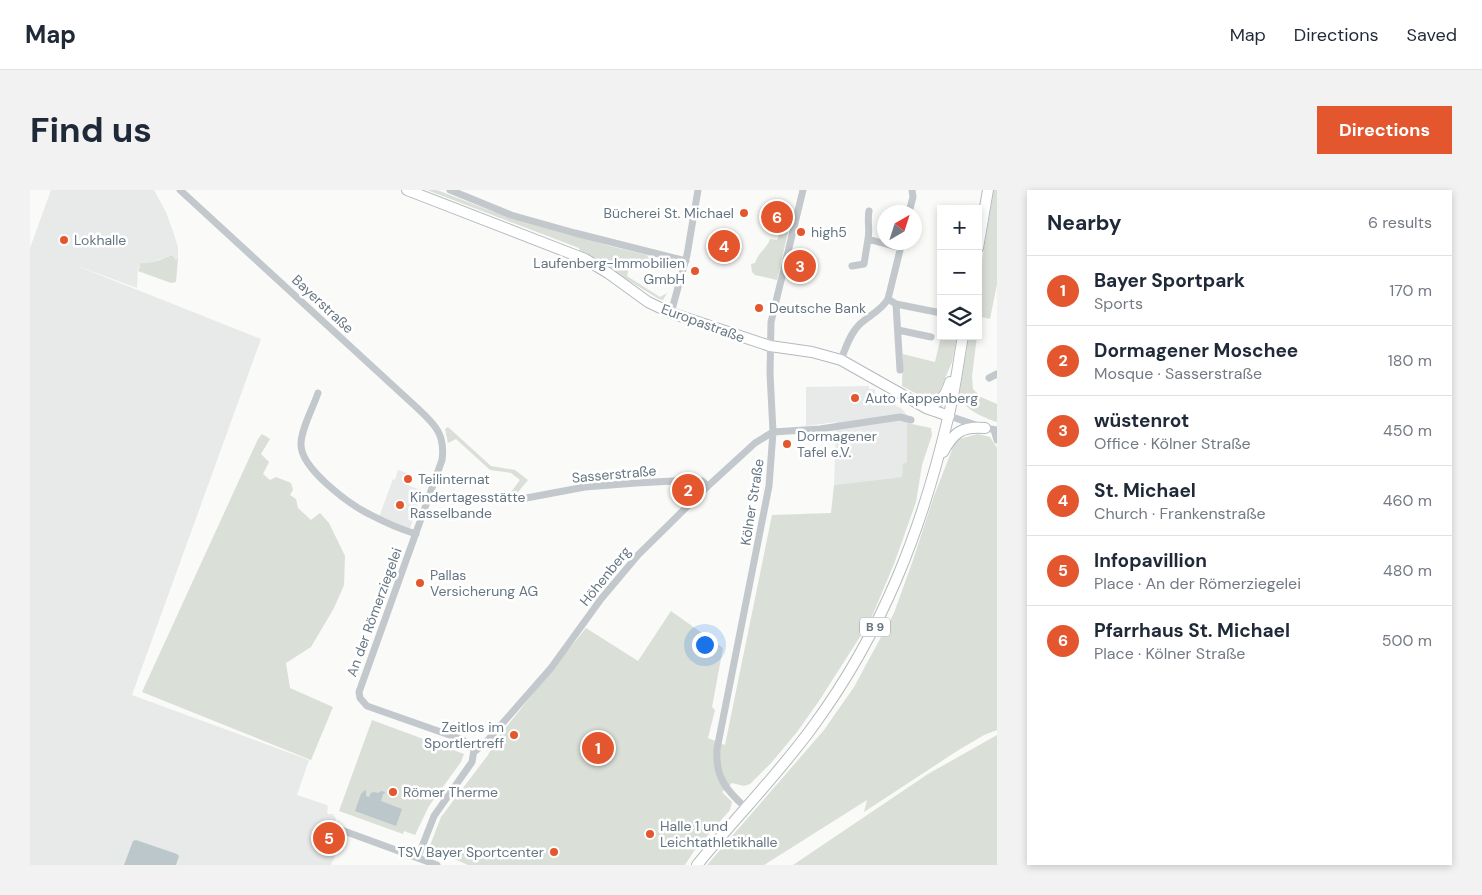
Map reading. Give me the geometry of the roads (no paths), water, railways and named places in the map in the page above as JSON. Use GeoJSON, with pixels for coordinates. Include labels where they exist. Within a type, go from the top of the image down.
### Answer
{"type":"FeatureCollection","features":[{"type":"Feature","properties":{"kind":"main road","name":"Europastraße"},"geometry":{"type":"LineString","coordinates":[[406,190],[585,259],[648,302],[671,313],[770,346],[812,352],[841,360],[916,402],[949,416]]}},
{"type":"Feature","properties":{"kind":"main road"},"geometry":{"type":"LineString","coordinates":[[982,225],[988,190]]}},
{"type":"Feature","properties":{"kind":"main road","name":"B 9"},"geometry":{"type":"LineString","coordinates":[[697,865],[791,756],[814,726],[870,637],[906,560],[937,464],[949,416],[962,340]]}},
{"type":"Feature","properties":{"kind":"main road"},"geometry":{"type":"LineString","coordinates":[[916,402],[930,404],[942,398],[946,394],[952,374],[958,365]]}},
{"type":"Feature","properties":{"kind":"main road"},"geometry":{"type":"LineString","coordinates":[[937,464],[950,441],[958,432],[971,427],[992,429]]}},
{"type":"Feature","properties":{"kind":"street","name":"Bayerstraße"},"geometry":{"type":"LineString","coordinates":[[180,190],[433,423],[439,431],[442,440]]}},
{"type":"Feature","properties":{"kind":"street"},"geometry":{"type":"LineString","coordinates":[[450,190],[511,215],[686,261]]}},
{"type":"Feature","properties":{"kind":"street"},"geometry":{"type":"LineString","coordinates":[[671,313],[686,261],[698,190]]}},
{"type":"Feature","properties":{"kind":"street","name":"Kölner Straße"},"geometry":{"type":"LineString","coordinates":[[746,808],[721,780],[716,762],[769,486],[773,432],[771,322],[803,190]]}},
{"type":"Feature","properties":{"kind":"street"},"geometry":{"type":"LineString","coordinates":[[911,205],[913,197],[912,190]]}},
{"type":"Feature","properties":{"kind":"street"},"geometry":{"type":"LineString","coordinates":[[852,266],[864,264],[870,228],[867,219],[870,211]]}},
{"type":"Feature","properties":{"kind":"street"},"geometry":{"type":"LineString","coordinates":[[868,240],[877,241]]}},
{"type":"Feature","properties":{"kind":"street"},"geometry":{"type":"LineString","coordinates":[[841,360],[856,327],[884,305],[888,298],[900,250]]}},
{"type":"Feature","properties":{"kind":"street"},"geometry":{"type":"LineString","coordinates":[[888,298],[896,304],[937,312]]}},
{"type":"Feature","properties":{"kind":"street"},"geometry":{"type":"LineString","coordinates":[[896,304],[900,370]]}},
{"type":"Feature","properties":{"kind":"street"},"geometry":{"type":"LineString","coordinates":[[898,330],[931,337]]}},
{"type":"Feature","properties":{"kind":"street"},"geometry":{"type":"LineString","coordinates":[[989,378],[997,374]]}},
{"type":"Feature","properties":{"kind":"street"},"geometry":{"type":"LineString","coordinates":[[318,393],[302,435],[301,444],[305,460],[323,480],[359,508],[381,521],[416,534]]}},
{"type":"Feature","properties":{"kind":"street"},"geometry":{"type":"LineString","coordinates":[[949,416],[992,429],[997,440]]}},
{"type":"Feature","properties":{"kind":"street"},"geometry":{"type":"LineString","coordinates":[[773,432],[820,429],[900,417],[911,420]]}},
{"type":"Feature","properties":{"kind":"street","name":"Höhenberg"},"geometry":{"type":"LineString","coordinates":[[474,752],[487,741],[551,668],[601,599],[638,555],[755,443],[773,432]]}},
{"type":"Feature","properties":{"kind":"street","name":"An der Römerziegelei"},"geometry":{"type":"LineString","coordinates":[[442,440],[442,460],[359,692],[360,698],[368,706],[465,741],[472,746],[474,752]]}},
{"type":"Feature","properties":{"kind":"street","name":"Sasserstraße"},"geometry":{"type":"LineString","coordinates":[[521,499],[585,488],[636,483],[692,480],[702,481],[708,486]]}},
{"type":"Feature","properties":{"kind":"street"},"geometry":{"type":"LineString","coordinates":[[418,857],[434,816],[467,771],[472,762],[474,752]]}},
{"type":"Feature","properties":{"kind":"street"},"geometry":{"type":"LineString","coordinates":[[333,827],[437,865]]}},
{"type":"Feature","properties":{"kind":"place","name":"Bücherei St. Michael"},"geometry":{"type":"Point","coordinates":[744,213]}},
{"type":"Feature","properties":{"kind":"place","name":"Pfarrhaus St. Michael"},"geometry":{"type":"Point","coordinates":[777,217]}},
{"type":"Feature","properties":{"kind":"place","name":"high5"},"geometry":{"type":"Point","coordinates":[801,232]}},
{"type":"Feature","properties":{"kind":"place","name":"Lokhalle"},"geometry":{"type":"Point","coordinates":[64,240]}},
{"type":"Feature","properties":{"kind":"place","name":"St. Michael"},"geometry":{"type":"Point","coordinates":[724,246]}},
{"type":"Feature","properties":{"kind":"place","name":"wüstenrot"},"geometry":{"type":"Point","coordinates":[800,266]}},
{"type":"Feature","properties":{"kind":"place","name":"Laufenberg-Immobilien GmbH"},"geometry":{"type":"Point","coordinates":[695,271]}},
{"type":"Feature","properties":{"kind":"place","name":"Deutsche Bank"},"geometry":{"type":"Point","coordinates":[759,308]}},
{"type":"Feature","properties":{"kind":"place","name":"Auto Kappenberg"},"geometry":{"type":"Point","coordinates":[855,398]}},
{"type":"Feature","properties":{"kind":"place","name":"Dormagener Tafel e.V."},"geometry":{"type":"Point","coordinates":[787,444]}},
{"type":"Feature","properties":{"kind":"place","name":"Teilinternat"},"geometry":{"type":"Point","coordinates":[408,479]}},
{"type":"Feature","properties":{"kind":"place","name":"Dormagener Moschee"},"geometry":{"type":"Point","coordinates":[688,490]}},
{"type":"Feature","properties":{"kind":"place","name":"Kindertagesstätte Rasselbande"},"geometry":{"type":"Point","coordinates":[400,505]}},
{"type":"Feature","properties":{"kind":"place","name":"Pallas Versicherung AG"},"geometry":{"type":"Point","coordinates":[420,583]}},
{"type":"Feature","properties":{"kind":"place","name":"Zeitlos im Sportlertreff"},"geometry":{"type":"Point","coordinates":[514,735]}},
{"type":"Feature","properties":{"kind":"place","name":"Bayer Sportpark"},"geometry":{"type":"Point","coordinates":[598,748]}},
{"type":"Feature","properties":{"kind":"place","name":"Römer Therme"},"geometry":{"type":"Point","coordinates":[393,792]}},
{"type":"Feature","properties":{"kind":"place","name":"Halle 1 und Leichtathletikhalle"},"geometry":{"type":"Point","coordinates":[650,834]}},
{"type":"Feature","properties":{"kind":"place","name":"Infopavillion"},"geometry":{"type":"Point","coordinates":[329,838]}},
{"type":"Feature","properties":{"kind":"place","name":"TSV Bayer Sportcenter"},"geometry":{"type":"Point","coordinates":[554,852]}}]}
